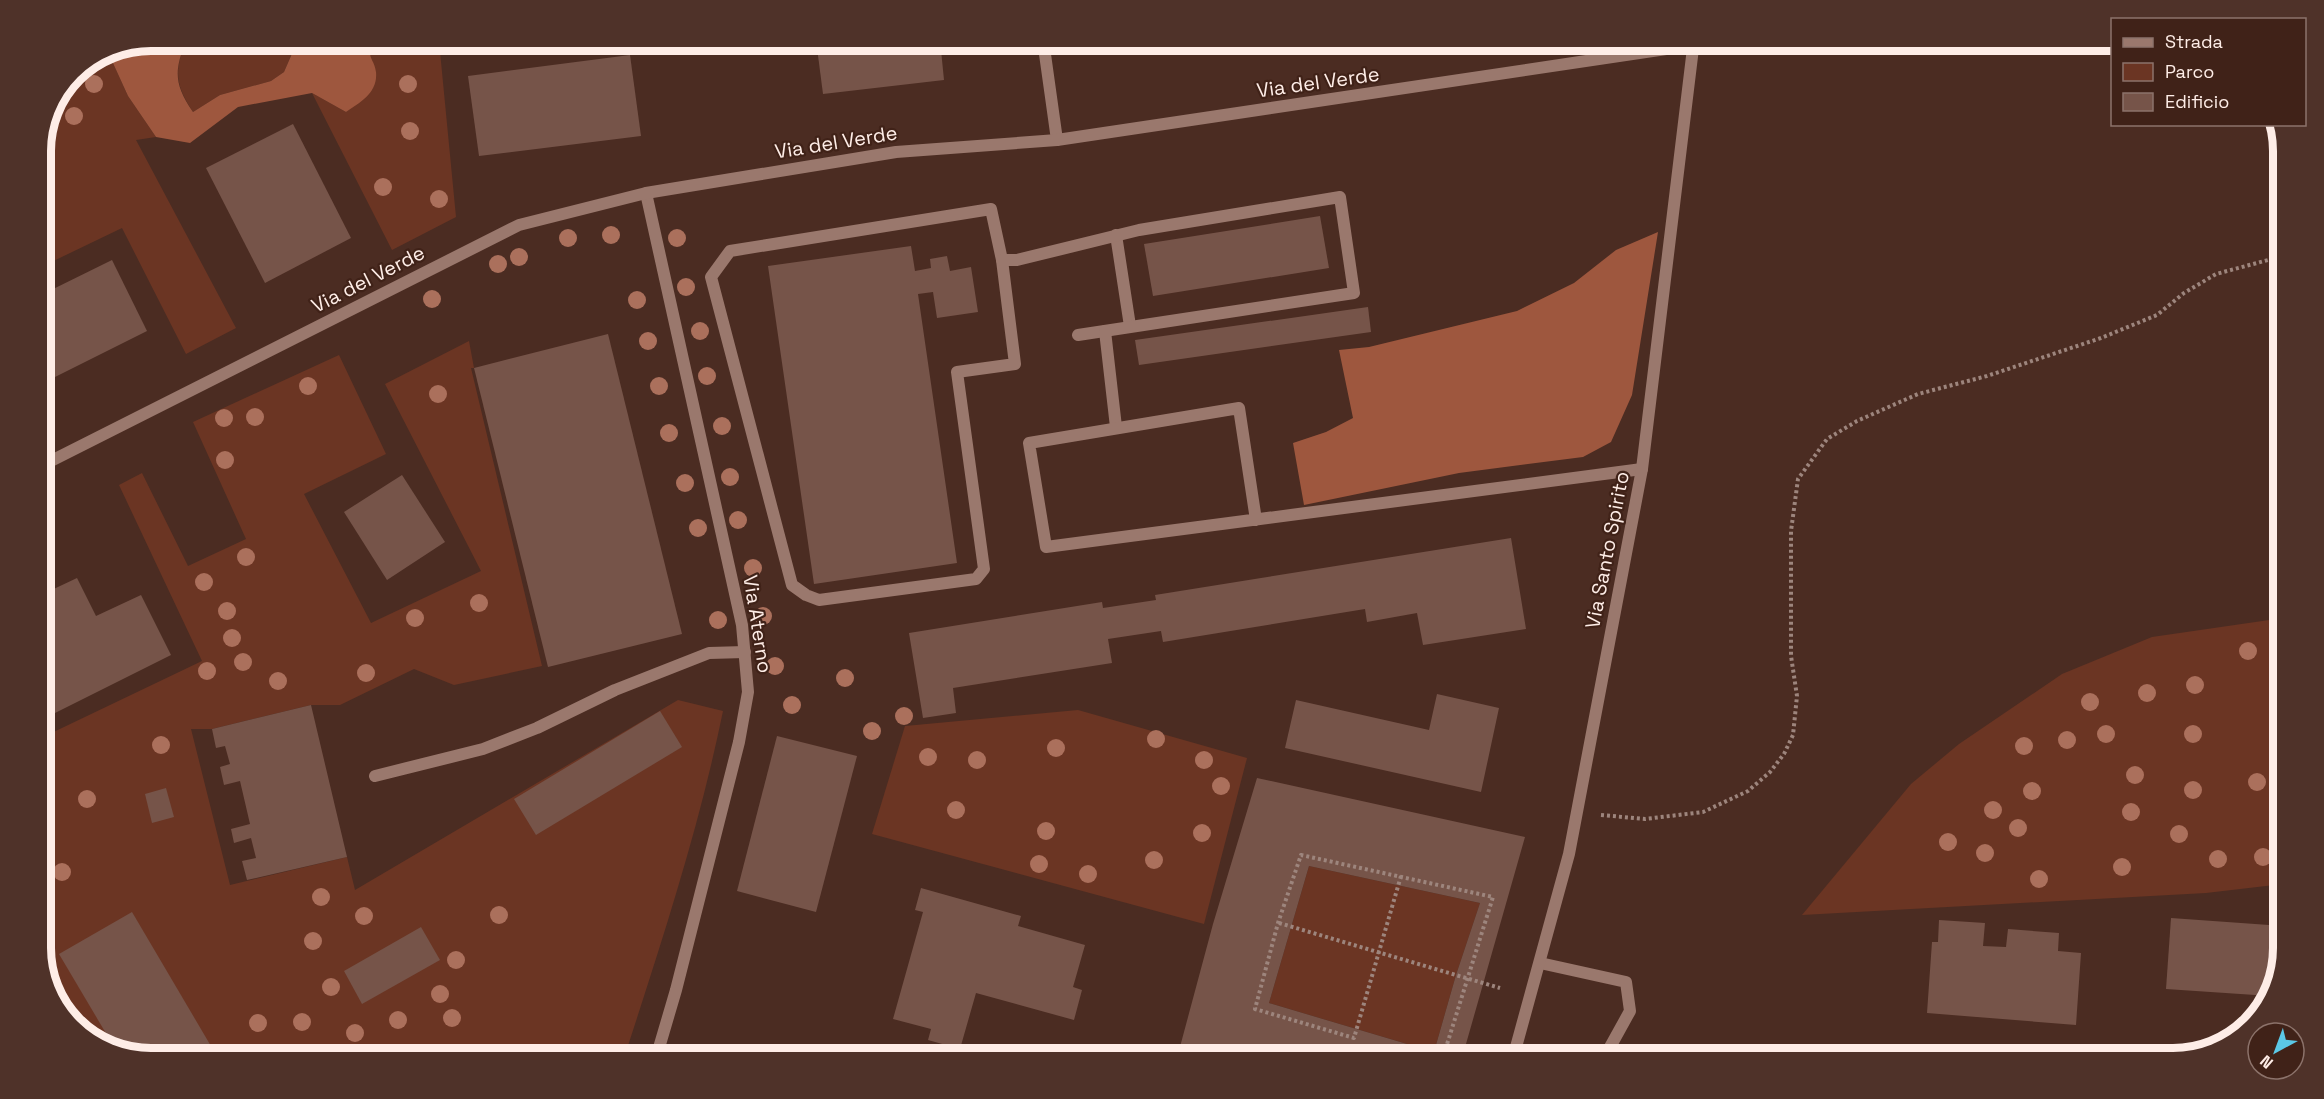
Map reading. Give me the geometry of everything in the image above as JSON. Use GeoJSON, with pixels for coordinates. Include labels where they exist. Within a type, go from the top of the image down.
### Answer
{"type":"FeatureCollection","features":[{"type":"Feature","properties":{"kind":"street"},"geometry":{"type":"LineString","coordinates":[[1044,51],[1057,140]]}},
{"type":"Feature","properties":{"kind":"street","name":"Via del Verde"},"geometry":{"type":"LineString","coordinates":[[51,461],[519,225],[646,193],[896,152],[1057,140],[1641,51]]}},
{"type":"Feature","properties":{"kind":"street","name":"Via Santo Spirito"},"geometry":{"type":"LineString","coordinates":[[1516,1048],[1569,854],[1642,469],[1693,51]]}},
{"type":"Feature","properties":{"kind":"street","name":"Via Aterno"},"geometry":{"type":"LineString","coordinates":[[646,193],[742,625],[748,692],[739,742],[659,1048]]}},
{"type":"Feature","properties":{"kind":"street"},"geometry":{"type":"LineString","coordinates":[[1002,260],[1017,260],[1116,235],[1340,197],[1354,293],[1077,335]]}},
{"type":"Feature","properties":{"kind":"street"},"geometry":{"type":"LineString","coordinates":[[991,209],[1002,260],[1015,364],[957,372],[984,569],[976,579],[819,600],[806,596],[792,585],[711,277],[730,251],[991,209]]}},
{"type":"Feature","properties":{"kind":"street"},"geometry":{"type":"LineString","coordinates":[[1116,235],[1130,326]]}},
{"type":"Feature","properties":{"kind":"street"},"geometry":{"type":"LineString","coordinates":[[1105,331],[1116,427]]}},
{"type":"Feature","properties":{"kind":"street"},"geometry":{"type":"LineString","coordinates":[[1256,520],[1239,408],[1029,443],[1046,548],[1642,469]]}},
{"type":"Feature","properties":{"kind":"street"},"geometry":{"type":"LineString","coordinates":[[375,776],[483,749],[537,728],[615,690],[709,653],[745,652]]}},
{"type":"Feature","properties":{"kind":"street"},"geometry":{"type":"LineString","coordinates":[[1540,963],[1626,982],[1630,1011],[1610,1048]]}},
{"type":"Feature","properties":{"kind":"path"},"geometry":{"type":"LineString","coordinates":[[1577,813],[1645,819],[1703,812],[1748,791],[1770,772],[1784,754],[1793,735],[1797,696],[1791,656],[1792,603],[1789,564],[1798,479],[1827,439],[1857,421],[1918,394],[1987,376],[2101,338],[2157,315],[2184,293],[2216,274],[2273,259]]}},
{"type":"Feature","properties":{"kind":"path"},"geometry":{"type":"LineString","coordinates":[[1401,876],[1354,1038],[1255,1009],[1278,923],[1301,855],[1401,876],[1492,897],[1446,1048]]}},
{"type":"Feature","properties":{"kind":"path"},"geometry":{"type":"LineString","coordinates":[[1278,923],[1500,988]]}},
{"type":"Feature","properties":{"kind":"green space"},"geometry":{"type":"Polygon","coordinates":[[[183,51],[293,51],[284,72],[271,81],[220,95],[193,112],[178,78],[183,51]]]}},
{"type":"Feature","properties":{"kind":"green space"},"geometry":{"type":"Polygon","coordinates":[[[369,51],[440,51],[456,217],[392,250],[312,93],[346,112],[376,73],[369,51]]]}},
{"type":"Feature","properties":{"kind":"green space"},"geometry":{"type":"Polygon","coordinates":[[[111,59],[128,96],[156,137],[136,140],[236,328],[186,354],[122,228],[51,262],[51,144],[54,125],[61,107],[72,90],[85,76],[111,59]]]}},
{"type":"Feature","properties":{"kind":"green space"},"geometry":{"type":"Polygon","coordinates":[[[469,341],[474,368],[471,368],[542,666],[454,685],[414,669],[340,705],[311,705],[212,729],[191,729],[230,885],[347,857],[355,890],[678,700],[723,711],[691,843],[627,1048],[151,1048],[131,1046],[113,1040],[95,1031],[76,1014],[61,992],[53,968],[51,955],[51,733],[202,661],[119,485],[142,473],[188,566],[246,539],[193,422],[339,355],[386,454],[304,494],[371,623],[481,571],[385,384],[469,341]]]}},
{"type":"Feature","properties":{"kind":"green space"},"geometry":{"type":"Polygon","coordinates":[[[2273,619],[2273,885],[2206,893],[1802,915],[1911,784],[1959,744],[2062,674],[2152,637],[2273,619]]]}},
{"type":"Feature","properties":{"kind":"green space"},"geometry":{"type":"Polygon","coordinates":[[[1078,710],[1247,758],[1204,924],[872,834],[905,726],[1078,710]]]}},
{"type":"Feature","properties":{"kind":"green space"},"geometry":{"type":"Polygon","coordinates":[[[1309,866],[1480,903],[1435,1048],[1421,1048],[1269,1003],[1309,866]]]}},
{"type":"Feature","properties":{"kind":"shaded area"},"geometry":{"type":"Polygon","coordinates":[[[151,51],[182,51],[178,69],[179,85],[193,112],[220,95],[271,81],[284,72],[293,51],[370,51],[376,72],[371,91],[346,112],[312,93],[238,107],[190,143],[156,137],[128,96],[111,59],[131,53],[151,51]]]}},
{"type":"Feature","properties":{"kind":"shaded area"},"geometry":{"type":"Polygon","coordinates":[[[1658,232],[1632,395],[1611,442],[1583,457],[1459,473],[1304,505],[1293,443],[1326,432],[1353,418],[1339,350],[1369,347],[1517,311],[1574,283],[1616,250],[1658,232]]]}},
{"type":"Feature","properties":{"kind":"building"},"geometry":{"type":"Polygon","coordinates":[[[817,51],[941,51],[944,80],[823,94],[817,51]]]}},
{"type":"Feature","properties":{"kind":"building"},"geometry":{"type":"Polygon","coordinates":[[[630,55],[641,136],[479,156],[468,76],[630,55]]]}},
{"type":"Feature","properties":{"kind":"building"},"geometry":{"type":"Polygon","coordinates":[[[293,124],[351,238],[265,283],[206,168],[293,124]]]}},
{"type":"Feature","properties":{"kind":"building"},"geometry":{"type":"Polygon","coordinates":[[[1320,216],[1329,268],[1153,296],[1144,244],[1320,216]]]}},
{"type":"Feature","properties":{"kind":"building"},"geometry":{"type":"Polygon","coordinates":[[[911,246],[915,271],[931,268],[930,259],[947,256],[950,271],[971,267],[978,312],[937,318],[933,292],[918,294],[957,563],[814,584],[768,266],[911,246]]]}},
{"type":"Feature","properties":{"kind":"building"},"geometry":{"type":"Polygon","coordinates":[[[112,260],[147,331],[51,379],[51,290],[112,260]]]}},
{"type":"Feature","properties":{"kind":"building"},"geometry":{"type":"Polygon","coordinates":[[[1368,307],[1371,332],[1139,365],[1135,340],[1368,307]]]}},
{"type":"Feature","properties":{"kind":"building"},"geometry":{"type":"Polygon","coordinates":[[[608,334],[682,634],[548,667],[474,368],[608,334]]]}},
{"type":"Feature","properties":{"kind":"building"},"geometry":{"type":"Polygon","coordinates":[[[402,475],[445,542],[387,580],[344,512],[402,475]]]}},
{"type":"Feature","properties":{"kind":"building"},"geometry":{"type":"Polygon","coordinates":[[[1511,538],[1526,629],[1423,645],[1417,613],[1367,622],[1365,609],[1163,642],[1161,631],[1108,639],[1112,663],[953,688],[956,713],[923,718],[909,633],[1102,602],[1103,608],[1156,600],[1155,595],[1511,538]]]}},
{"type":"Feature","properties":{"kind":"building"},"geometry":{"type":"Polygon","coordinates":[[[77,578],[96,616],[141,595],[171,655],[51,715],[51,590],[77,578]]]}},
{"type":"Feature","properties":{"kind":"building"},"geometry":{"type":"Polygon","coordinates":[[[1437,694],[1499,708],[1481,792],[1285,748],[1296,700],[1429,730],[1437,694]]]}},
{"type":"Feature","properties":{"kind":"building"},"geometry":{"type":"Polygon","coordinates":[[[311,705],[347,857],[247,880],[242,861],[256,858],[251,838],[234,843],[231,829],[250,824],[240,781],[224,785],[220,767],[230,764],[225,746],[216,748],[212,729],[311,705]]]}},
{"type":"Feature","properties":{"kind":"building"},"geometry":{"type":"Polygon","coordinates":[[[660,711],[682,747],[536,835],[514,799],[660,711]]]}},
{"type":"Feature","properties":{"kind":"building"},"geometry":{"type":"Polygon","coordinates":[[[777,736],[857,756],[816,912],[737,891],[777,736]]]}},
{"type":"Feature","properties":{"kind":"building"},"geometry":{"type":"Polygon","coordinates":[[[1257,778],[1525,837],[1465,1048],[1435,1048],[1480,903],[1309,866],[1269,1003],[1421,1048],[1180,1048],[1213,924],[1257,778]]]}},
{"type":"Feature","properties":{"kind":"building"},"geometry":{"type":"Polygon","coordinates":[[[166,788],[174,817],[152,823],[145,794],[166,788]]]}},
{"type":"Feature","properties":{"kind":"building"},"geometry":{"type":"Polygon","coordinates":[[[921,888],[1021,916],[1018,926],[1085,945],[1073,987],[1082,990],[1074,1020],[976,993],[960,1048],[956,1048],[928,1040],[931,1029],[893,1019],[923,912],[915,910],[921,888]]]}},
{"type":"Feature","properties":{"kind":"building"},"geometry":{"type":"Polygon","coordinates":[[[132,912],[212,1048],[151,1048],[131,1046],[109,1038],[59,954],[132,912]]]}},
{"type":"Feature","properties":{"kind":"building"},"geometry":{"type":"Polygon","coordinates":[[[2171,918],[2273,925],[2271,968],[2261,995],[2166,989],[2171,918]]]}},
{"type":"Feature","properties":{"kind":"building"},"geometry":{"type":"Polygon","coordinates":[[[1939,920],[1985,923],[1983,946],[2006,947],[2008,929],[2059,933],[2058,951],[2081,953],[2076,1025],[1927,1013],[1932,942],[1938,942],[1939,920]]]}},
{"type":"Feature","properties":{"kind":"building"},"geometry":{"type":"Polygon","coordinates":[[[421,927],[440,960],[362,1004],[344,971],[421,927]]]}}]}
